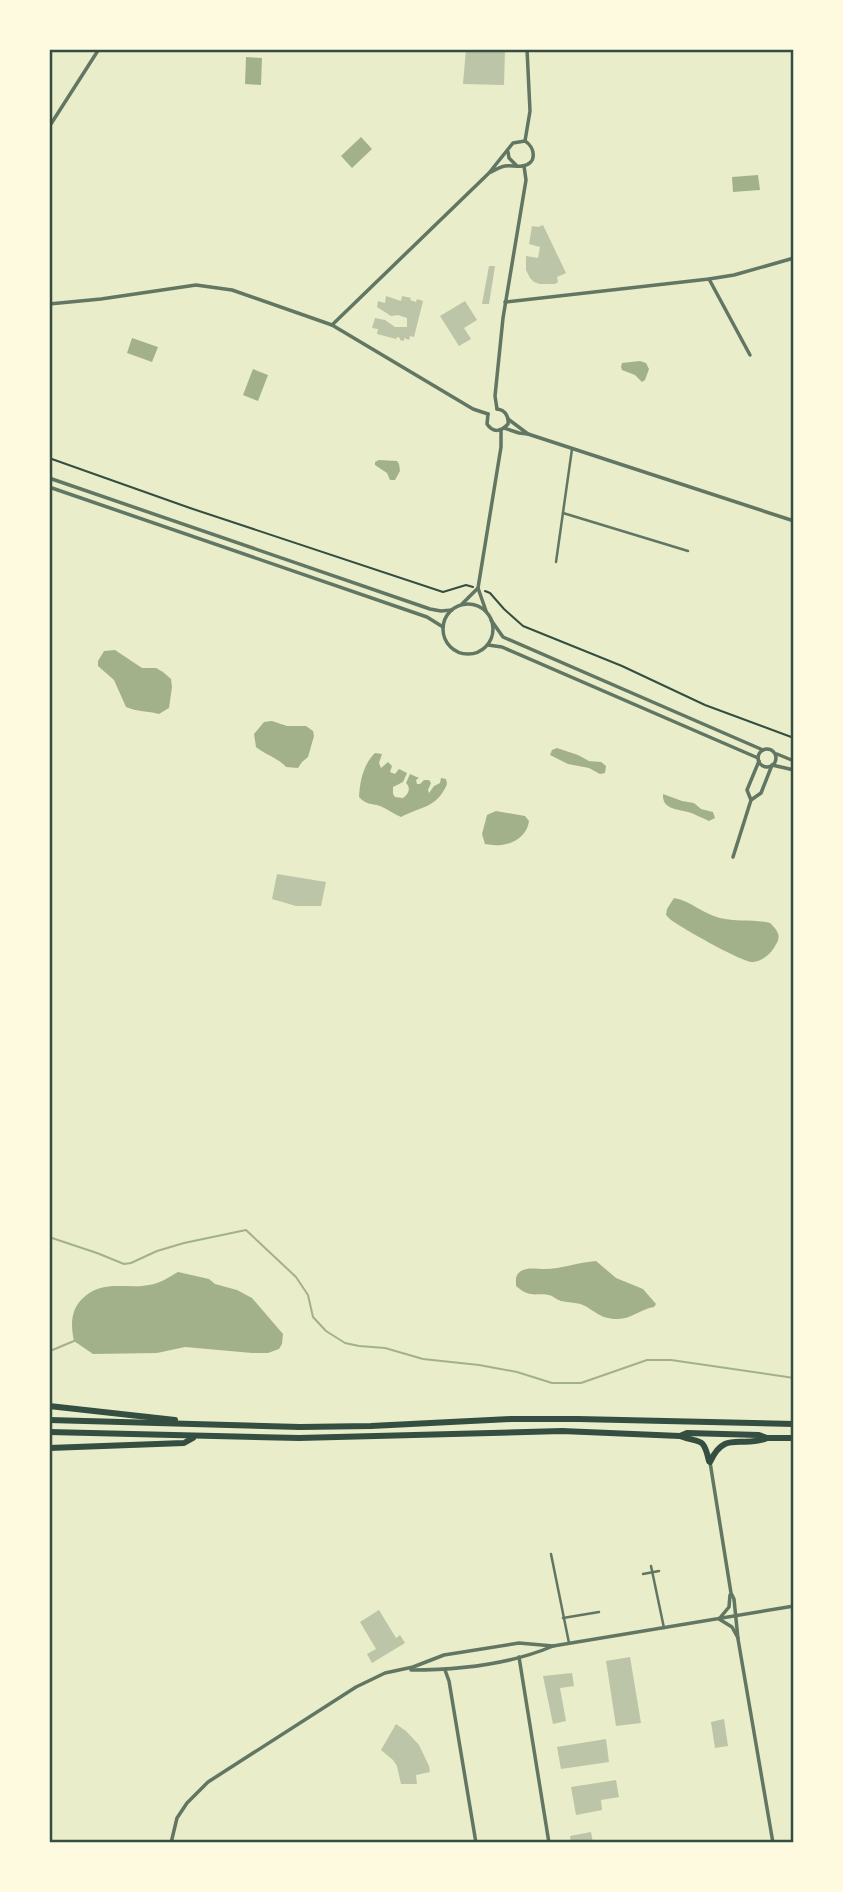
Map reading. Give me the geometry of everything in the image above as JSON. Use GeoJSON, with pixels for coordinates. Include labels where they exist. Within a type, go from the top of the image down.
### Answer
{"type":"FeatureCollection","features":[{"type":"Feature","properties":{"kind":"highway"},"geometry":{"type":"LineString","coordinates":[[49,1406],[195,1423]]}},
{"type":"Feature","properties":{"kind":"highway"},"geometry":{"type":"LineString","coordinates":[[49,1420],[300,1427],[510,1419],[794,1424]]}},
{"type":"Feature","properties":{"kind":"highway"},"geometry":{"type":"LineString","coordinates":[[49,1432],[359,1438],[562,1431],[680,1436],[700,1440],[706,1448],[710,1462]]}},
{"type":"Feature","properties":{"kind":"highway"},"geometry":{"type":"LineString","coordinates":[[680,1436],[687,1433],[794,1438]]}},
{"type":"Feature","properties":{"kind":"highway"},"geometry":{"type":"LineString","coordinates":[[49,1448],[184,1443],[195,1436]]}},
{"type":"Feature","properties":{"kind":"highway"},"geometry":{"type":"LineString","coordinates":[[710,1462],[719,1447],[732,1442],[767,1438]]}},
{"type":"Feature","properties":{"kind":"street"},"geometry":{"type":"LineString","coordinates":[[49,127],[99,49]]}},
{"type":"Feature","properties":{"kind":"street"},"geometry":{"type":"LineString","coordinates":[[525,141],[530,111],[527,49]]}},
{"type":"Feature","properties":{"kind":"street"},"geometry":{"type":"LineString","coordinates":[[332,325],[489,173],[513,143],[525,141],[532,146],[534,154],[531,162],[524,166],[505,166],[489,173]]}},
{"type":"Feature","properties":{"kind":"street"},"geometry":{"type":"LineString","coordinates":[[508,150],[509,158],[518,166]]}},
{"type":"Feature","properties":{"kind":"street"},"geometry":{"type":"LineString","coordinates":[[497,409],[495,396],[505,302],[526,180],[524,166]]}},
{"type":"Feature","properties":{"kind":"street"},"geometry":{"type":"LineString","coordinates":[[505,302],[709,279],[734,275],[794,258]]}},
{"type":"Feature","properties":{"kind":"street"},"geometry":{"type":"LineString","coordinates":[[709,279],[750,355]]}},
{"type":"Feature","properties":{"kind":"street"},"geometry":{"type":"LineString","coordinates":[[49,304],[102,299],[175,287],[207,285],[224,288],[332,325],[473,409],[488,414]]}},
{"type":"Feature","properties":{"kind":"street"},"geometry":{"type":"LineString","coordinates":[[528,434],[508,419],[504,411],[497,409],[488,414],[486,421],[494,430],[528,434],[794,520]]}},
{"type":"Feature","properties":{"kind":"street"},"geometry":{"type":"LineString","coordinates":[[508,419],[508,424],[503,429],[478,589],[486,611],[503,637],[794,761]]}},
{"type":"Feature","properties":{"kind":"street"},"geometry":{"type":"LineString","coordinates":[[556,562],[572,449]]}},
{"type":"Feature","properties":{"kind":"street"},"geometry":{"type":"LineString","coordinates":[[49,478],[430,609],[452,610]]}},
{"type":"Feature","properties":{"kind":"street"},"geometry":{"type":"LineString","coordinates":[[49,487],[427,617],[443,627]]}},
{"type":"Feature","properties":{"kind":"street"},"geometry":{"type":"LineString","coordinates":[[563,513],[688,551]]}},
{"type":"Feature","properties":{"kind":"street"},"geometry":{"type":"LineString","coordinates":[[478,589],[446,617],[443,627],[447,642],[459,652],[474,653],[488,645],[507,649],[758,759],[763,766],[772,765],[794,770]]}},
{"type":"Feature","properties":{"kind":"street"},"geometry":{"type":"LineString","coordinates":[[461,605],[472,604],[486,611]]}},
{"type":"Feature","properties":{"kind":"street"},"geometry":{"type":"LineString","coordinates":[[488,645],[493,630],[491,620]]}},
{"type":"Feature","properties":{"kind":"street"},"geometry":{"type":"LineString","coordinates":[[751,800],[747,790],[763,750]]}},
{"type":"Feature","properties":{"kind":"street"},"geometry":{"type":"LineString","coordinates":[[733,857],[751,800],[761,793],[776,761],[774,753]]}},
{"type":"Feature","properties":{"kind":"street"},"geometry":{"type":"LineString","coordinates":[[710,1462],[772,1843]]}},
{"type":"Feature","properties":{"kind":"street"},"geometry":{"type":"LineString","coordinates":[[551,1554],[569,1643]]}},
{"type":"Feature","properties":{"kind":"street"},"geometry":{"type":"LineString","coordinates":[[651,1566],[664,1628]]}},
{"type":"Feature","properties":{"kind":"street"},"geometry":{"type":"LineString","coordinates":[[643,1574],[659,1571]]}},
{"type":"Feature","properties":{"kind":"street"},"geometry":{"type":"LineString","coordinates":[[719,1619],[729,1607],[731,1593]]}},
{"type":"Feature","properties":{"kind":"street"},"geometry":{"type":"LineString","coordinates":[[402,1670],[445,1670],[519,1657],[569,1643],[794,1606]]}},
{"type":"Feature","properties":{"kind":"street"},"geometry":{"type":"LineString","coordinates":[[563,1618],[599,1612]]}},
{"type":"Feature","properties":{"kind":"street"},"geometry":{"type":"LineString","coordinates":[[719,1619],[732,1627],[738,1639]]}},
{"type":"Feature","properties":{"kind":"street"},"geometry":{"type":"LineString","coordinates":[[171,1843],[177,1818],[187,1803],[208,1782],[356,1687],[385,1674],[444,1655],[519,1643],[553,1646]]}},
{"type":"Feature","properties":{"kind":"street"},"geometry":{"type":"LineString","coordinates":[[519,1657],[549,1843]]}},
{"type":"Feature","properties":{"kind":"street"},"geometry":{"type":"LineString","coordinates":[[445,1670],[451,1689],[476,1843]]}},
{"type":"Feature","properties":{"kind":"path"},"geometry":{"type":"LineString","coordinates":[[49,458],[443,592],[466,584],[490,593],[523,626],[612,662],[705,705],[794,738]]}},
{"type":"Feature","properties":{"kind":"shaded area"},"geometry":{"type":"Polygon","coordinates":[[[246,57],[262,58],[261,85],[245,84],[246,57]]]}},
{"type":"Feature","properties":{"kind":"shaded area"},"geometry":{"type":"Polygon","coordinates":[[[361,137],[372,149],[352,168],[341,156],[361,137]]]}},
{"type":"Feature","properties":{"kind":"shaded area"},"geometry":{"type":"Polygon","coordinates":[[[758,175],[760,190],[733,192],[732,177],[758,175]]]}},
{"type":"Feature","properties":{"kind":"shaded area"},"geometry":{"type":"Polygon","coordinates":[[[132,338],[158,347],[152,362],[127,353],[132,338]]]}},
{"type":"Feature","properties":{"kind":"shaded area"},"geometry":{"type":"Polygon","coordinates":[[[622,363],[646,363],[649,369],[642,382],[621,367],[622,363]]]}},
{"type":"Feature","properties":{"kind":"shaded area"},"geometry":{"type":"Polygon","coordinates":[[[253,369],[268,375],[258,401],[243,395],[253,369]]]}},
{"type":"Feature","properties":{"kind":"shaded area"},"geometry":{"type":"Polygon","coordinates":[[[379,460],[397,461],[400,471],[395,480],[390,480],[387,473],[375,465],[379,460]]]}},
{"type":"Feature","properties":{"kind":"shaded area"},"geometry":{"type":"Polygon","coordinates":[[[115,650],[142,668],[156,668],[171,679],[169,708],[159,714],[126,707],[114,680],[98,666],[104,651],[115,650]]]}},
{"type":"Feature","properties":{"kind":"shaded area"},"geometry":{"type":"Polygon","coordinates":[[[272,721],[287,726],[306,726],[313,731],[308,757],[298,768],[286,767],[256,747],[254,734],[264,722],[272,721]]]}},
{"type":"Feature","properties":{"kind":"shaded area"},"geometry":{"type":"Polygon","coordinates":[[[557,748],[589,761],[601,762],[606,766],[605,773],[600,774],[589,768],[568,764],[550,755],[552,750],[557,748]]]}},
{"type":"Feature","properties":{"kind":"shaded area"},"geometry":{"type":"Polygon","coordinates":[[[375,753],[382,754],[379,763],[381,768],[388,762],[392,766],[390,772],[395,774],[399,769],[407,773],[403,782],[393,787],[395,797],[403,798],[407,795],[409,789],[406,783],[410,774],[419,778],[416,780],[417,784],[429,780],[429,793],[440,783],[441,778],[446,779],[443,792],[434,802],[401,817],[380,806],[366,803],[359,797],[360,785],[365,768],[375,753]]]}},
{"type":"Feature","properties":{"kind":"shaded area"},"geometry":{"type":"Polygon","coordinates":[[[663,794],[694,803],[701,809],[713,812],[715,818],[709,821],[671,808],[665,803],[663,794]]]}},
{"type":"Feature","properties":{"kind":"shaded area"},"geometry":{"type":"Polygon","coordinates":[[[496,811],[525,816],[529,821],[519,839],[506,844],[485,844],[482,834],[487,815],[496,811]]]}},
{"type":"Feature","properties":{"kind":"shaded area"},"geometry":{"type":"Polygon","coordinates":[[[674,898],[720,918],[770,923],[778,934],[777,942],[769,954],[760,960],[747,961],[671,920],[666,915],[674,898]]]}},
{"type":"Feature","properties":{"kind":"shaded area"},"geometry":{"type":"Polygon","coordinates":[[[596,1261],[616,1278],[643,1289],[656,1304],[654,1307],[627,1317],[612,1319],[580,1304],[560,1301],[547,1295],[530,1294],[516,1286],[517,1276],[524,1270],[551,1269],[596,1261]]]}},
{"type":"Feature","properties":{"kind":"shaded area"},"geometry":{"type":"Polygon","coordinates":[[[178,1272],[209,1279],[215,1284],[237,1290],[252,1298],[283,1334],[279,1349],[268,1353],[252,1353],[185,1347],[157,1353],[93,1354],[74,1341],[73,1315],[77,1305],[89,1293],[106,1287],[154,1284],[178,1272]]]}},
{"type":"Feature","properties":{"kind":"building"},"geometry":{"type":"Polygon","coordinates":[[[466,49],[505,49],[504,85],[463,84],[466,49]]]}},
{"type":"Feature","properties":{"kind":"building"},"geometry":{"type":"Polygon","coordinates":[[[543,225],[566,273],[557,277],[558,282],[555,284],[534,282],[526,270],[526,256],[538,258],[540,247],[529,244],[532,226],[543,225]]]}},
{"type":"Feature","properties":{"kind":"building"},"geometry":{"type":"Polygon","coordinates":[[[489,266],[495,266],[489,304],[482,304],[489,266]]]}},
{"type":"Feature","properties":{"kind":"building"},"geometry":{"type":"Polygon","coordinates":[[[386,296],[401,301],[402,296],[416,302],[417,299],[423,301],[414,337],[410,336],[409,340],[377,334],[378,329],[372,328],[375,318],[385,320],[395,327],[407,327],[407,318],[391,316],[377,307],[378,301],[385,303],[386,296]]]}},
{"type":"Feature","properties":{"kind":"building"},"geometry":{"type":"Polygon","coordinates":[[[465,301],[477,320],[464,328],[471,339],[459,346],[440,316],[465,301]]]}},
{"type":"Feature","properties":{"kind":"building"},"geometry":{"type":"Polygon","coordinates":[[[277,874],[326,882],[321,906],[296,906],[272,899],[277,874]]]}},
{"type":"Feature","properties":{"kind":"building"},"geometry":{"type":"Polygon","coordinates":[[[379,1610],[396,1638],[400,1635],[405,1643],[372,1663],[367,1654],[376,1649],[360,1622],[379,1610]]]}},
{"type":"Feature","properties":{"kind":"building"},"geometry":{"type":"Polygon","coordinates":[[[630,1657],[641,1723],[616,1726],[606,1661],[630,1657]]]}},
{"type":"Feature","properties":{"kind":"building"},"geometry":{"type":"Polygon","coordinates":[[[572,1673],[574,1686],[560,1688],[566,1721],[553,1724],[543,1676],[572,1673]]]}},
{"type":"Feature","properties":{"kind":"building"},"geometry":{"type":"Polygon","coordinates":[[[724,1719],[728,1746],[715,1748],[711,1722],[724,1719]]]}},
{"type":"Feature","properties":{"kind":"building"},"geometry":{"type":"Polygon","coordinates":[[[396,1724],[419,1745],[429,1766],[430,1772],[416,1775],[417,1784],[401,1784],[397,1766],[381,1750],[396,1724]]]}},
{"type":"Feature","properties":{"kind":"building"},"geometry":{"type":"Polygon","coordinates":[[[606,1739],[609,1762],[561,1769],[557,1747],[606,1739]]]}},
{"type":"Feature","properties":{"kind":"building"},"geometry":{"type":"Polygon","coordinates":[[[616,1780],[619,1797],[601,1800],[602,1810],[576,1815],[571,1787],[616,1780]]]}},
{"type":"Feature","properties":{"kind":"building"},"geometry":{"type":"Polygon","coordinates":[[[591,1832],[593,1843],[571,1843],[570,1836],[591,1832]]]}},
{"type":"Feature","properties":{"kind":"waterway"},"geometry":{"type":"LineString","coordinates":[[49,1237],[124,1264],[184,1243],[246,1230],[296,1277],[308,1295],[313,1317],[326,1331],[345,1343],[385,1348],[423,1359],[517,1372],[552,1383],[581,1383],[647,1360],[671,1360],[794,1378]]}},
{"type":"Feature","properties":{"kind":"waterway"},"geometry":{"type":"LineString","coordinates":[[50,1351],[74,1341]]}}]}
